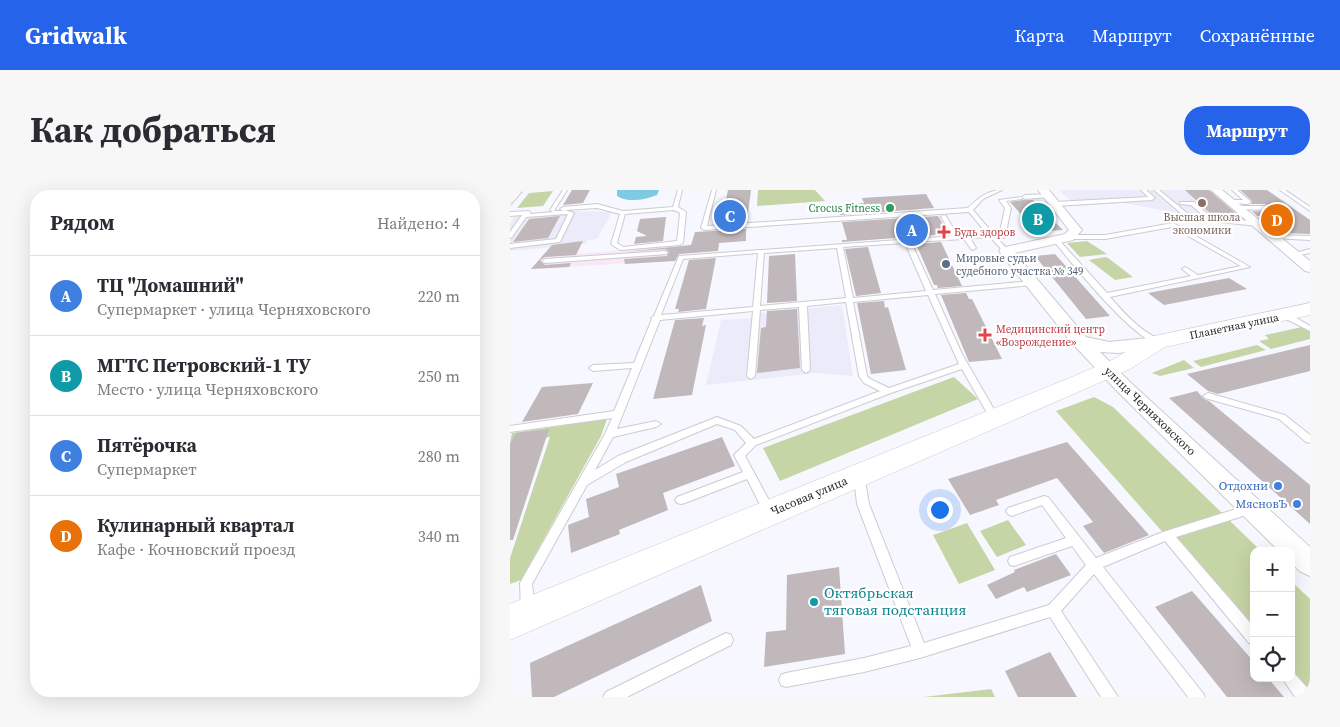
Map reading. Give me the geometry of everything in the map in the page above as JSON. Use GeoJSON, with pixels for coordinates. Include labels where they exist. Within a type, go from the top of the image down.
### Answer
{"type":"FeatureCollection","features":[{"type":"Feature","properties":{"kind":"street"},"geometry":{"type":"LineString","coordinates":[[1216,190],[1310,268]]}},
{"type":"Feature","properties":{"kind":"street"},"geometry":{"type":"LineString","coordinates":[[1006,251],[1069,237],[1076,230],[1049,197]]}},
{"type":"Feature","properties":{"kind":"street","name":"улица Черняховского"},"geometry":{"type":"LineString","coordinates":[[1006,251],[1080,341],[1124,388],[1310,564]]}},
{"type":"Feature","properties":{"kind":"street","name":"Планетная улица"},"geometry":{"type":"LineString","coordinates":[[1080,341],[1094,347],[1115,348],[1158,342],[1310,309]]}},
{"type":"Feature","properties":{"kind":"street","name":"Планетная улица"},"geometry":{"type":"LineString","coordinates":[[1108,370],[1122,364],[1158,342]]}},
{"type":"Feature","properties":{"kind":"street","name":"Часовая улица"},"geometry":{"type":"LineString","coordinates":[[519,619],[1108,370]]}},
{"type":"Feature","properties":{"kind":"lane"},"geometry":{"type":"LineString","coordinates":[[510,203],[521,190]]}},
{"type":"Feature","properties":{"kind":"lane"},"geometry":{"type":"LineString","coordinates":[[553,210],[566,190]]}},
{"type":"Feature","properties":{"kind":"lane"},"geometry":{"type":"LineString","coordinates":[[675,208],[680,190]]}},
{"type":"Feature","properties":{"kind":"lane"},"geometry":{"type":"LineString","coordinates":[[714,190],[704,228],[970,210],[981,198],[1000,190]]}},
{"type":"Feature","properties":{"kind":"lane"},"geometry":{"type":"LineString","coordinates":[[519,619],[526,583],[610,434],[681,257],[966,237],[1002,237],[1008,208],[1002,200],[1049,197],[1152,198],[1143,190]]}},
{"type":"Feature","properties":{"kind":"lane"},"geometry":{"type":"LineString","coordinates":[[1156,190],[1186,214],[1210,219],[1258,224]]}},
{"type":"Feature","properties":{"kind":"lane"},"geometry":{"type":"LineString","coordinates":[[1234,190],[1248,202],[1235,205]]}},
{"type":"Feature","properties":{"kind":"lane"},"geometry":{"type":"LineString","coordinates":[[1282,190],[1310,209]]}},
{"type":"Feature","properties":{"kind":"lane"},"geometry":{"type":"LineString","coordinates":[[1182,203],[1192,203],[1210,219]]}},
{"type":"Feature","properties":{"kind":"lane"},"geometry":{"type":"LineString","coordinates":[[1235,205],[1265,208]]}},
{"type":"Feature","properties":{"kind":"lane"},"geometry":{"type":"LineString","coordinates":[[510,236],[525,215],[553,210],[598,206],[623,213],[675,208],[683,212],[680,243],[622,249],[614,244],[623,213]]}},
{"type":"Feature","properties":{"kind":"lane"},"geometry":{"type":"LineString","coordinates":[[970,210],[1006,251]]}},
{"type":"Feature","properties":{"kind":"lane"},"geometry":{"type":"LineString","coordinates":[[510,215],[571,213],[558,241],[510,246]]}},
{"type":"Feature","properties":{"kind":"lane"},"geometry":{"type":"LineString","coordinates":[[944,217],[957,238]]}},
{"type":"Feature","properties":{"kind":"lane"},"geometry":{"type":"LineString","coordinates":[[1069,237],[1105,237],[1173,225],[1247,267],[1104,296]]}},
{"type":"Feature","properties":{"kind":"lane"},"geometry":{"type":"LineString","coordinates":[[966,237],[973,248]]}},
{"type":"Feature","properties":{"kind":"lane"},"geometry":{"type":"LineString","coordinates":[[1274,237],[1310,238]]}},
{"type":"Feature","properties":{"kind":"lane"},"geometry":{"type":"LineString","coordinates":[[1056,240],[1104,296],[1135,327],[1147,337],[1158,342]]}},
{"type":"Feature","properties":{"kind":"lane"},"geometry":{"type":"LineString","coordinates":[[908,242],[964,365],[994,418]]}},
{"type":"Feature","properties":{"kind":"lane"},"geometry":{"type":"LineString","coordinates":[[840,246],[863,376],[867,381],[888,391]]}},
{"type":"Feature","properties":{"kind":"lane"},"geometry":{"type":"LineString","coordinates":[[618,257],[622,249]]}},
{"type":"Feature","properties":{"kind":"lane"},"geometry":{"type":"LineString","coordinates":[[751,376],[761,252]]}},
{"type":"Feature","properties":{"kind":"lane"},"geometry":{"type":"LineString","coordinates":[[1294,254],[1310,252]]}},
{"type":"Feature","properties":{"kind":"lane"},"geometry":{"type":"LineString","coordinates":[[545,261],[665,253]]}},
{"type":"Feature","properties":{"kind":"lane"},"geometry":{"type":"LineString","coordinates":[[1184,269],[1197,277]]}},
{"type":"Feature","properties":{"kind":"lane"},"geometry":{"type":"LineString","coordinates":[[655,318],[1033,284]]}},
{"type":"Feature","properties":{"kind":"lane"},"geometry":{"type":"LineString","coordinates":[[803,304],[806,370]]}},
{"type":"Feature","properties":{"kind":"lane"},"geometry":{"type":"LineString","coordinates":[[1285,314],[1310,329]]}},
{"type":"Feature","properties":{"kind":"lane"},"geometry":{"type":"LineString","coordinates":[[593,368],[639,364]]}},
{"type":"Feature","properties":{"kind":"lane"},"geometry":{"type":"LineString","coordinates":[[770,512],[739,455],[752,443],[888,391],[964,365]]}},
{"type":"Feature","properties":{"kind":"lane"},"geometry":{"type":"LineString","coordinates":[[1208,396],[1282,417],[1310,440]]}},
{"type":"Feature","properties":{"kind":"lane"},"geometry":{"type":"LineString","coordinates":[[510,429],[618,414]]}},
{"type":"Feature","properties":{"kind":"lane"},"geometry":{"type":"LineString","coordinates":[[583,482],[622,459],[717,420],[738,428],[752,443]]}},
{"type":"Feature","properties":{"kind":"lane"},"geometry":{"type":"LineString","coordinates":[[610,434],[656,424]]}},
{"type":"Feature","properties":{"kind":"lane"},"geometry":{"type":"LineString","coordinates":[[681,500],[749,474]]}},
{"type":"Feature","properties":{"kind":"lane"},"geometry":{"type":"LineString","coordinates":[[859,475],[863,504],[920,651]]}},
{"type":"Feature","properties":{"kind":"lane"},"geometry":{"type":"LineString","coordinates":[[1012,511],[1044,500],[1197,697]]}},
{"type":"Feature","properties":{"kind":"lane"},"geometry":{"type":"LineString","coordinates":[[786,680],[864,665],[920,651],[1053,610],[1094,565],[1167,535],[1253,509]]}},
{"type":"Feature","properties":{"kind":"lane"},"geometry":{"type":"LineString","coordinates":[[1167,535],[1253,637]]}},
{"type":"Feature","properties":{"kind":"lane"},"geometry":{"type":"LineString","coordinates":[[1014,561],[1075,540]]}},
{"type":"Feature","properties":{"kind":"lane"},"geometry":{"type":"LineString","coordinates":[[1053,610],[1110,697]]}},
{"type":"Feature","properties":{"kind":"lane"},"geometry":{"type":"LineString","coordinates":[[611,697],[726,640]]}},
{"type":"Feature","properties":{"kind":"lane"},"geometry":{"type":"LineString","coordinates":[[1293,682],[1306,697]]}},
{"type":"Feature","properties":{"kind":"shaded area"},"geometry":{"type":"Polygon","coordinates":[[[1059,190],[1211,190],[1249,221],[1194,216],[1124,203],[1077,206],[1059,190]]]}},
{"type":"Feature","properties":{"kind":"shaded area"},"geometry":{"type":"Polygon","coordinates":[[[561,211],[612,212],[597,239],[588,240],[585,244],[510,251],[510,223],[516,215],[561,211]]]}},
{"type":"Feature","properties":{"kind":"shaded area"},"geometry":{"type":"Polygon","coordinates":[[[671,247],[668,261],[531,269],[544,256],[671,247]]]}},
{"type":"Feature","properties":{"kind":"shaded area"},"geometry":{"type":"Polygon","coordinates":[[[842,305],[853,376],[816,373],[706,385],[721,320],[760,318],[760,313],[842,305]]]}},
{"type":"Feature","properties":{"kind":"green space"},"geometry":{"type":"Polygon","coordinates":[[[758,190],[815,190],[825,201],[757,206],[758,190]]]}},
{"type":"Feature","properties":{"kind":"green space"},"geometry":{"type":"Polygon","coordinates":[[[553,191],[543,206],[517,208],[529,193],[553,191]]]}},
{"type":"Feature","properties":{"kind":"green space"},"geometry":{"type":"Polygon","coordinates":[[[1087,241],[1107,254],[1080,257],[1067,243],[1087,241]]]}},
{"type":"Feature","properties":{"kind":"green space"},"geometry":{"type":"Polygon","coordinates":[[[1105,257],[1133,277],[1115,280],[1089,260],[1105,257]]]}},
{"type":"Feature","properties":{"kind":"green space"},"geometry":{"type":"Polygon","coordinates":[[[1302,327],[1310,331],[1310,339],[1271,349],[1259,341],[1269,339],[1265,335],[1302,327]]]}},
{"type":"Feature","properties":{"kind":"green space"},"geometry":{"type":"Polygon","coordinates":[[[1257,345],[1266,350],[1201,367],[1193,361],[1257,345]]]}},
{"type":"Feature","properties":{"kind":"green space"},"geometry":{"type":"Polygon","coordinates":[[[1184,360],[1194,368],[1160,376],[1152,373],[1184,360]]]}},
{"type":"Feature","properties":{"kind":"green space"},"geometry":{"type":"Polygon","coordinates":[[[954,377],[978,399],[780,481],[763,448],[954,377]]]}},
{"type":"Feature","properties":{"kind":"green space"},"geometry":{"type":"Polygon","coordinates":[[[1094,397],[1113,407],[1257,547],[1250,547],[1250,631],[1056,411],[1094,397]]]}},
{"type":"Feature","properties":{"kind":"green space"},"geometry":{"type":"Polygon","coordinates":[[[607,419],[601,436],[521,580],[510,584],[510,558],[550,437],[510,443],[512,433],[607,419]]]}},
{"type":"Feature","properties":{"kind":"green space"},"geometry":{"type":"Polygon","coordinates":[[[1008,520],[1026,545],[997,557],[980,531],[1008,520]]]}},
{"type":"Feature","properties":{"kind":"green space"},"geometry":{"type":"Polygon","coordinates":[[[967,523],[995,570],[959,584],[933,535],[967,523]]]}},
{"type":"Feature","properties":{"kind":"green space"},"geometry":{"type":"Polygon","coordinates":[[[1295,585],[1310,599],[1310,697],[1295,682],[1295,585]]]}},
{"type":"Feature","properties":{"kind":"green space"},"geometry":{"type":"Polygon","coordinates":[[[991,689],[995,697],[924,697],[991,689]]]}},
{"type":"Feature","properties":{"kind":"water"},"geometry":{"type":"Polygon","coordinates":[[[617,190],[659,190],[657,195],[642,199],[626,200],[617,196],[617,190]]]}},
{"type":"Feature","properties":{"kind":"building"},"geometry":{"type":"Polygon","coordinates":[[[572,190],[590,190],[583,203],[563,205],[572,190]]]}},
{"type":"Feature","properties":{"kind":"building"},"geometry":{"type":"Polygon","coordinates":[[[728,190],[751,190],[747,221],[721,223],[728,190]]]}},
{"type":"Feature","properties":{"kind":"building"},"geometry":{"type":"Polygon","coordinates":[[[1185,190],[1209,190],[1238,215],[1212,215],[1185,190]]]}},
{"type":"Feature","properties":{"kind":"building"},"geometry":{"type":"Polygon","coordinates":[[[1240,190],[1267,190],[1310,220],[1310,234],[1282,233],[1263,216],[1257,216],[1252,211],[1265,212],[1270,209],[1269,206],[1265,204],[1251,204],[1252,201],[1240,190]]]}},
{"type":"Feature","properties":{"kind":"building"},"geometry":{"type":"Polygon","coordinates":[[[926,194],[934,208],[840,215],[837,205],[864,203],[862,198],[926,194]]]}},
{"type":"Feature","properties":{"kind":"building"},"geometry":{"type":"Polygon","coordinates":[[[1033,200],[1063,230],[1037,232],[1010,202],[1033,200]]]}},
{"type":"Feature","properties":{"kind":"building"},"geometry":{"type":"Polygon","coordinates":[[[560,216],[548,238],[513,242],[529,219],[560,216]]]}},
{"type":"Feature","properties":{"kind":"building"},"geometry":{"type":"Polygon","coordinates":[[[938,216],[949,234],[842,242],[842,240],[847,240],[842,222],[938,216]]]}},
{"type":"Feature","properties":{"kind":"building"},"geometry":{"type":"Polygon","coordinates":[[[666,217],[663,241],[634,244],[636,237],[647,236],[637,231],[640,219],[666,217]]]}},
{"type":"Feature","properties":{"kind":"building"},"geometry":{"type":"Polygon","coordinates":[[[746,229],[746,241],[719,243],[718,251],[679,254],[675,261],[625,264],[624,259],[667,256],[669,252],[665,249],[624,252],[691,245],[695,232],[746,229]]]}},
{"type":"Feature","properties":{"kind":"building"},"geometry":{"type":"Polygon","coordinates":[[[583,241],[576,255],[545,257],[540,260],[545,265],[571,263],[569,267],[531,269],[552,245],[583,241]]]}},
{"type":"Feature","properties":{"kind":"building"},"geometry":{"type":"Polygon","coordinates":[[[941,242],[962,286],[938,288],[937,285],[934,285],[916,244],[941,242]]]}},
{"type":"Feature","properties":{"kind":"building"},"geometry":{"type":"Polygon","coordinates":[[[868,247],[881,293],[856,296],[845,249],[868,247]]]}},
{"type":"Feature","properties":{"kind":"building"},"geometry":{"type":"Polygon","coordinates":[[[795,254],[797,301],[767,303],[769,256],[795,254]]]}},
{"type":"Feature","properties":{"kind":"building"},"geometry":{"type":"Polygon","coordinates":[[[1055,254],[1110,316],[1086,319],[1035,256],[1055,254]]]}},
{"type":"Feature","properties":{"kind":"building"},"geometry":{"type":"Polygon","coordinates":[[[716,258],[706,309],[678,312],[679,309],[675,309],[689,260],[716,258]]]}},
{"type":"Feature","properties":{"kind":"building"},"geometry":{"type":"Polygon","coordinates":[[[1229,278],[1247,289],[1164,305],[1148,293],[1229,278]]]}},
{"type":"Feature","properties":{"kind":"building"},"geometry":{"type":"Polygon","coordinates":[[[966,293],[969,299],[972,299],[1002,359],[969,362],[941,295],[966,293]]]}},
{"type":"Feature","properties":{"kind":"building"},"geometry":{"type":"Polygon","coordinates":[[[884,301],[885,308],[888,307],[906,370],[871,374],[857,303],[884,301]]]}},
{"type":"Feature","properties":{"kind":"building"},"geometry":{"type":"Polygon","coordinates":[[[797,309],[800,368],[757,373],[761,328],[766,327],[767,311],[797,309]]]}},
{"type":"Feature","properties":{"kind":"building"},"geometry":{"type":"Polygon","coordinates":[[[704,318],[702,326],[706,325],[692,395],[653,399],[675,320],[704,318]]]}},
{"type":"Feature","properties":{"kind":"building"},"geometry":{"type":"Polygon","coordinates":[[[1310,345],[1310,371],[1218,394],[1208,391],[1187,374],[1310,345]]]}},
{"type":"Feature","properties":{"kind":"building"},"geometry":{"type":"Polygon","coordinates":[[[593,383],[578,414],[522,422],[542,387],[593,383]]]}},
{"type":"Feature","properties":{"kind":"building"},"geometry":{"type":"Polygon","coordinates":[[[1197,391],[1204,399],[1209,401],[1310,485],[1310,524],[1169,398],[1197,391]]]}},
{"type":"Feature","properties":{"kind":"building"},"geometry":{"type":"Polygon","coordinates":[[[549,429],[513,540],[510,540],[510,444],[516,433],[549,429]]]}},
{"type":"Feature","properties":{"kind":"building"},"geometry":{"type":"Polygon","coordinates":[[[722,437],[735,466],[663,493],[668,510],[619,530],[620,534],[571,553],[568,525],[589,517],[586,499],[619,487],[616,474],[722,437]]]}},
{"type":"Feature","properties":{"kind":"building"},"geometry":{"type":"Polygon","coordinates":[[[1067,442],[1149,535],[1104,553],[1083,526],[1093,522],[1057,478],[996,500],[999,505],[970,515],[948,479],[1067,442]]]}},
{"type":"Feature","properties":{"kind":"building"},"geometry":{"type":"Polygon","coordinates":[[[1056,554],[1071,575],[1027,592],[1024,587],[996,599],[987,585],[1015,572],[1014,570],[1056,554]]]}},
{"type":"Feature","properties":{"kind":"building","name":"Октябрьская тяговая подстанция"},"geometry":{"type":"Polygon","coordinates":[[[839,567],[845,654],[764,667],[766,632],[786,630],[787,575],[839,567]]]}},
{"type":"Feature","properties":{"kind":"building"},"geometry":{"type":"Polygon","coordinates":[[[701,585],[712,621],[554,697],[532,697],[530,663],[701,585]]]}},
{"type":"Feature","properties":{"kind":"building"},"geometry":{"type":"Polygon","coordinates":[[[1192,591],[1250,657],[1250,682],[1271,682],[1284,697],[1227,697],[1155,607],[1192,591]]]}},
{"type":"Feature","properties":{"kind":"building"},"geometry":{"type":"Polygon","coordinates":[[[1050,652],[1077,697],[1018,697],[1005,671],[1050,652]]]}},
{"type":"Feature","properties":{"kind":"place","name":"Высшая школа экономики"},"geometry":{"type":"Point","coordinates":[1202,203]}},
{"type":"Feature","properties":{"kind":"place","name":"Crocus Fitness"},"geometry":{"type":"Point","coordinates":[890,208]}},
{"type":"Feature","properties":{"kind":"place","name":"Пятёрочка"},"geometry":{"type":"Point","coordinates":[730,216]}},
{"type":"Feature","properties":{"kind":"place","name":"МГТС Петровский-1 ТУ"},"geometry":{"type":"Point","coordinates":[1038,219]}},
{"type":"Feature","properties":{"kind":"place","name":"Кулинарный квартал"},"geometry":{"type":"Point","coordinates":[1277,220]}},
{"type":"Feature","properties":{"kind":"place","name":"ТЦ \"Домашний\""},"geometry":{"type":"Point","coordinates":[912,230]}},
{"type":"Feature","properties":{"kind":"place","name":"Будь здоров"},"geometry":{"type":"Point","coordinates":[944,232]}},
{"type":"Feature","properties":{"kind":"place","name":"Мировые судьи судебного участка № 349"},"geometry":{"type":"Point","coordinates":[946,264]}},
{"type":"Feature","properties":{"kind":"place","name":"Медицинский центр «Возрождение»"},"geometry":{"type":"Point","coordinates":[985,335]}},
{"type":"Feature","properties":{"kind":"place","name":"Отдохни"},"geometry":{"type":"Point","coordinates":[1278,486]}},
{"type":"Feature","properties":{"kind":"place","name":"МясновЪ"},"geometry":{"type":"Point","coordinates":[1297,504]}},
{"type":"Feature","properties":{"kind":"place","name":"Октябрьская тяговая подстанция"},"geometry":{"type":"Point","coordinates":[814,602]}}]}
